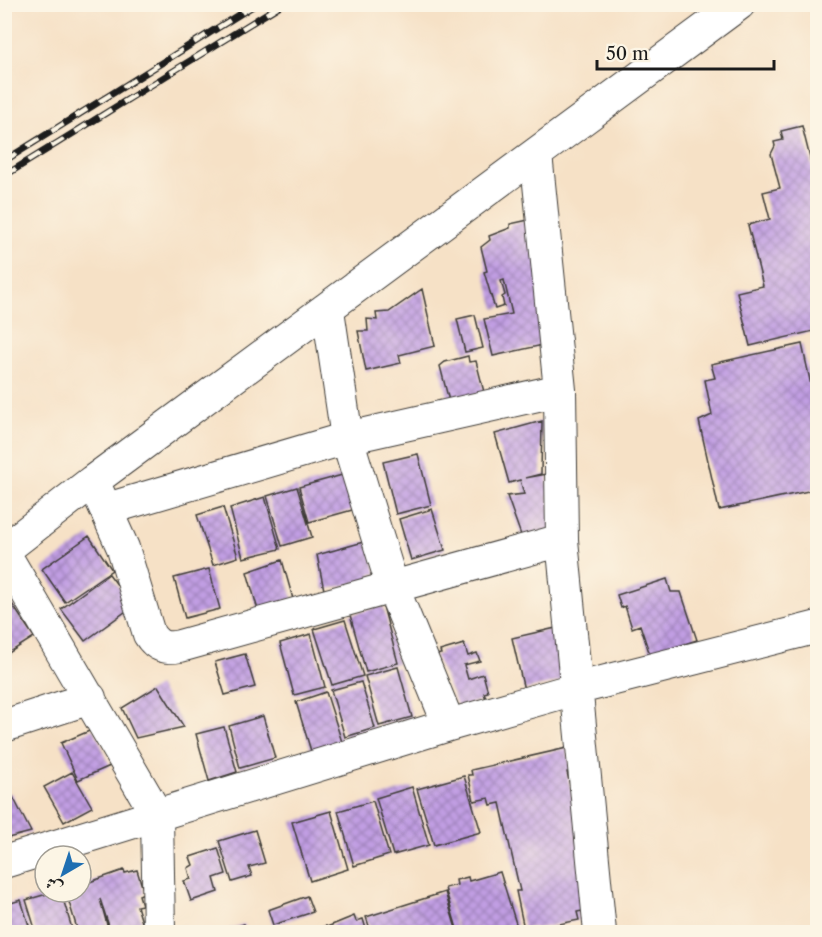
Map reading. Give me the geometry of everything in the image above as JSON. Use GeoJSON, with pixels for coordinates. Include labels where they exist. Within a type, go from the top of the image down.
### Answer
{"type":"FeatureCollection","features":[{"type":"Feature","properties":{"kind":"street"},"geometry":{"type":"LineString","coordinates":[[159,933],[157,815],[4,552],[93,481],[328,310],[740,4]]}},
{"type":"Feature","properties":{"kind":"street"},"geometry":{"type":"LineString","coordinates":[[536,154],[560,390],[562,540],[594,931]]}},
{"type":"Feature","properties":{"kind":"street"},"geometry":{"type":"LineString","coordinates":[[328,310],[347,438],[393,588],[449,725]]}},
{"type":"Feature","properties":{"kind":"street"},"geometry":{"type":"LineString","coordinates":[[107,509],[347,438],[560,390]]}},
{"type":"Feature","properties":{"kind":"street"},"geometry":{"type":"LineString","coordinates":[[93,481],[107,509],[137,587],[149,634],[158,645],[165,648],[180,646],[562,540]]}},
{"type":"Feature","properties":{"kind":"street"},"geometry":{"type":"LineString","coordinates":[[4,862],[449,725],[575,689],[818,627]]}},
{"type":"Feature","properties":{"kind":"street"},"geometry":{"type":"LineString","coordinates":[[4,726],[90,698]]}},
{"type":"Feature","properties":{"kind":"building"},"geometry":{"type":"Polygon","coordinates":[[[802,126],[818,190],[818,330],[750,346],[737,292],[763,286],[748,225],[770,219],[763,192],[780,188],[771,154],[775,146],[774,142],[783,140],[781,131],[802,126]]]}},
{"type":"Feature","properties":{"kind":"building"},"geometry":{"type":"Polygon","coordinates":[[[533,219],[552,343],[493,356],[484,319],[512,314],[504,280],[501,281],[505,295],[502,297],[504,306],[495,309],[484,272],[487,271],[481,247],[490,240],[489,236],[510,228],[510,224],[533,219]]]}},
{"type":"Feature","properties":{"kind":"building"},"geometry":{"type":"Polygon","coordinates":[[[422,289],[435,346],[399,355],[401,363],[366,371],[358,331],[368,331],[367,319],[377,320],[376,313],[389,312],[422,289]]]}},
{"type":"Feature","properties":{"kind":"building"},"geometry":{"type":"Polygon","coordinates":[[[475,315],[483,348],[465,352],[457,319],[475,315]]]}},
{"type":"Feature","properties":{"kind":"building"},"geometry":{"type":"Polygon","coordinates":[[[802,344],[818,417],[818,489],[719,510],[699,421],[712,415],[705,380],[715,378],[711,364],[802,344]]]}},
{"type":"Feature","properties":{"kind":"building"},"geometry":{"type":"Polygon","coordinates":[[[468,356],[469,362],[476,361],[484,392],[450,405],[440,366],[445,362],[468,356]]]}},
{"type":"Feature","properties":{"kind":"building"},"geometry":{"type":"Polygon","coordinates":[[[542,421],[541,474],[525,478],[547,474],[553,532],[522,538],[507,496],[524,494],[520,480],[509,483],[495,434],[542,421]]]}},
{"type":"Feature","properties":{"kind":"building"},"geometry":{"type":"Polygon","coordinates":[[[418,454],[431,505],[396,514],[383,462],[418,454]]]}},
{"type":"Feature","properties":{"kind":"building"},"geometry":{"type":"Polygon","coordinates":[[[346,474],[356,509],[309,522],[299,487],[346,474]]]}},
{"type":"Feature","properties":{"kind":"building"},"geometry":{"type":"Polygon","coordinates":[[[297,487],[312,537],[282,546],[267,496],[297,487]]]}},
{"type":"Feature","properties":{"kind":"building"},"geometry":{"type":"Polygon","coordinates":[[[265,497],[280,549],[243,558],[230,508],[265,497]]]}},
{"type":"Feature","properties":{"kind":"building"},"geometry":{"type":"Polygon","coordinates":[[[223,507],[238,557],[213,565],[197,515],[223,507]]]}},
{"type":"Feature","properties":{"kind":"building"},"geometry":{"type":"Polygon","coordinates":[[[432,509],[445,550],[411,560],[399,519],[432,509]]]}},
{"type":"Feature","properties":{"kind":"building"},"geometry":{"type":"Polygon","coordinates":[[[89,536],[112,570],[65,602],[42,569],[89,536]]]}},
{"type":"Feature","properties":{"kind":"building"},"geometry":{"type":"Polygon","coordinates":[[[367,541],[377,574],[371,574],[372,579],[324,590],[317,555],[367,541]]]}},
{"type":"Feature","properties":{"kind":"building"},"geometry":{"type":"Polygon","coordinates":[[[282,560],[293,599],[258,610],[247,572],[282,560]]]}},
{"type":"Feature","properties":{"kind":"building"},"geometry":{"type":"Polygon","coordinates":[[[209,569],[220,609],[185,618],[174,578],[209,569]]]}},
{"type":"Feature","properties":{"kind":"building"},"geometry":{"type":"Polygon","coordinates":[[[109,574],[133,606],[85,641],[61,609],[109,574]]]}},
{"type":"Feature","properties":{"kind":"building"},"geometry":{"type":"Polygon","coordinates":[[[667,579],[671,592],[681,592],[697,640],[650,655],[640,625],[632,628],[625,606],[621,608],[617,595],[667,579]]]}},
{"type":"Feature","properties":{"kind":"building"},"geometry":{"type":"Polygon","coordinates":[[[8,598],[34,637],[4,656],[4,601],[8,598]]]}},
{"type":"Feature","properties":{"kind":"building"},"geometry":{"type":"Polygon","coordinates":[[[383,606],[398,663],[366,672],[350,615],[383,606]]]}},
{"type":"Feature","properties":{"kind":"building"},"geometry":{"type":"Polygon","coordinates":[[[345,620],[363,676],[332,685],[314,629],[345,620]]]}},
{"type":"Feature","properties":{"kind":"building"},"geometry":{"type":"Polygon","coordinates":[[[556,628],[568,680],[524,690],[512,638],[556,628]]]}},
{"type":"Feature","properties":{"kind":"building"},"geometry":{"type":"Polygon","coordinates":[[[311,634],[325,687],[294,695],[280,643],[311,634]]]}},
{"type":"Feature","properties":{"kind":"building"},"geometry":{"type":"Polygon","coordinates":[[[464,644],[468,656],[477,653],[480,661],[464,665],[468,679],[483,674],[488,692],[484,693],[486,699],[458,707],[435,655],[441,654],[440,651],[464,644]]]}},
{"type":"Feature","properties":{"kind":"building"},"geometry":{"type":"Polygon","coordinates":[[[245,654],[255,687],[225,695],[215,662],[245,654]]]}},
{"type":"Feature","properties":{"kind":"building"},"geometry":{"type":"Polygon","coordinates":[[[398,667],[412,717],[379,726],[365,676],[398,667]]]}},
{"type":"Feature","properties":{"kind":"building"},"geometry":{"type":"Polygon","coordinates":[[[361,682],[375,728],[345,737],[331,690],[361,682]]]}},
{"type":"Feature","properties":{"kind":"building"},"geometry":{"type":"Polygon","coordinates":[[[158,686],[184,727],[136,738],[122,708],[158,686]]]}},
{"type":"Feature","properties":{"kind":"building"},"geometry":{"type":"Polygon","coordinates":[[[326,692],[342,742],[311,751],[296,702],[326,692]]]}},
{"type":"Feature","properties":{"kind":"building"},"geometry":{"type":"Polygon","coordinates":[[[263,716],[275,758],[240,768],[229,726],[263,716]]]}},
{"type":"Feature","properties":{"kind":"building"},"geometry":{"type":"Polygon","coordinates":[[[224,727],[237,772],[209,781],[196,734],[224,727]]]}},
{"type":"Feature","properties":{"kind":"building"},"geometry":{"type":"Polygon","coordinates":[[[94,729],[110,766],[78,780],[61,743],[94,729]]]}},
{"type":"Feature","properties":{"kind":"building"},"geometry":{"type":"Polygon","coordinates":[[[567,748],[572,771],[567,772],[590,875],[592,909],[577,912],[579,920],[524,929],[516,891],[520,891],[500,803],[491,805],[489,798],[474,801],[468,775],[472,775],[471,770],[567,748]]]}},
{"type":"Feature","properties":{"kind":"building"},"geometry":{"type":"Polygon","coordinates":[[[72,772],[92,807],[64,822],[44,787],[72,772]]]}},
{"type":"Feature","properties":{"kind":"building"},"geometry":{"type":"Polygon","coordinates":[[[464,776],[481,832],[434,845],[417,789],[464,776]]]}},
{"type":"Feature","properties":{"kind":"building"},"geometry":{"type":"Polygon","coordinates":[[[412,787],[429,845],[393,855],[376,798],[412,787]]]}},
{"type":"Feature","properties":{"kind":"building"},"geometry":{"type":"Polygon","coordinates":[[[11,793],[31,832],[4,839],[4,795],[11,793]]]}},
{"type":"Feature","properties":{"kind":"building"},"geometry":{"type":"Polygon","coordinates":[[[373,801],[389,855],[354,866],[338,811],[373,801]]]}},
{"type":"Feature","properties":{"kind":"building"},"geometry":{"type":"Polygon","coordinates":[[[331,811],[348,869],[310,881],[292,822],[331,811]]]}},
{"type":"Feature","properties":{"kind":"building"},"geometry":{"type":"Polygon","coordinates":[[[255,830],[265,863],[249,867],[252,876],[232,882],[219,841],[255,830]]]}},
{"type":"Feature","properties":{"kind":"building"},"geometry":{"type":"Polygon","coordinates":[[[218,848],[226,874],[214,878],[218,892],[191,901],[184,881],[191,879],[188,868],[193,865],[190,857],[218,848]]]}},
{"type":"Feature","properties":{"kind":"building"},"geometry":{"type":"Polygon","coordinates":[[[124,870],[125,873],[137,870],[144,893],[139,895],[142,905],[137,906],[145,932],[111,932],[100,899],[109,932],[78,932],[70,904],[93,904],[93,881],[124,870]]]}},
{"type":"Feature","properties":{"kind":"building"},"geometry":{"type":"Polygon","coordinates":[[[500,872],[518,930],[458,932],[445,888],[457,885],[456,880],[468,877],[469,881],[500,872]]]}},
{"type":"Feature","properties":{"kind":"building"},"geometry":{"type":"Polygon","coordinates":[[[445,892],[457,932],[371,932],[366,917],[445,892]]]}},
{"type":"Feature","properties":{"kind":"building"},"geometry":{"type":"Polygon","coordinates":[[[307,896],[313,912],[273,925],[268,910],[307,896]]]}},
{"type":"Feature","properties":{"kind":"building"},"geometry":{"type":"Polygon","coordinates":[[[33,898],[33,904],[65,904],[73,932],[36,932],[26,900],[33,898]]]}},
{"type":"Feature","properties":{"kind":"building"},"geometry":{"type":"Polygon","coordinates":[[[21,900],[31,932],[4,932],[4,905],[21,900]]]}},
{"type":"Feature","properties":{"kind":"building"},"geometry":{"type":"Polygon","coordinates":[[[354,916],[356,921],[363,919],[367,932],[329,932],[327,927],[354,916]]]}},
{"type":"Feature","properties":{"kind":"building"},"geometry":{"type":"Polygon","coordinates":[[[244,924],[247,932],[220,932],[244,924]]]}},
{"type":"Feature","properties":{"kind":"building"},"geometry":{"type":"Polygon","coordinates":[[[326,926],[328,932],[300,932],[326,926]]]}},
{"type":"Feature","properties":{"kind":"railway"},"geometry":{"type":"LineString","coordinates":[[4,161],[256,4]]}},
{"type":"Feature","properties":{"kind":"railway"},"geometry":{"type":"LineString","coordinates":[[4,176],[282,4]]}}]}
